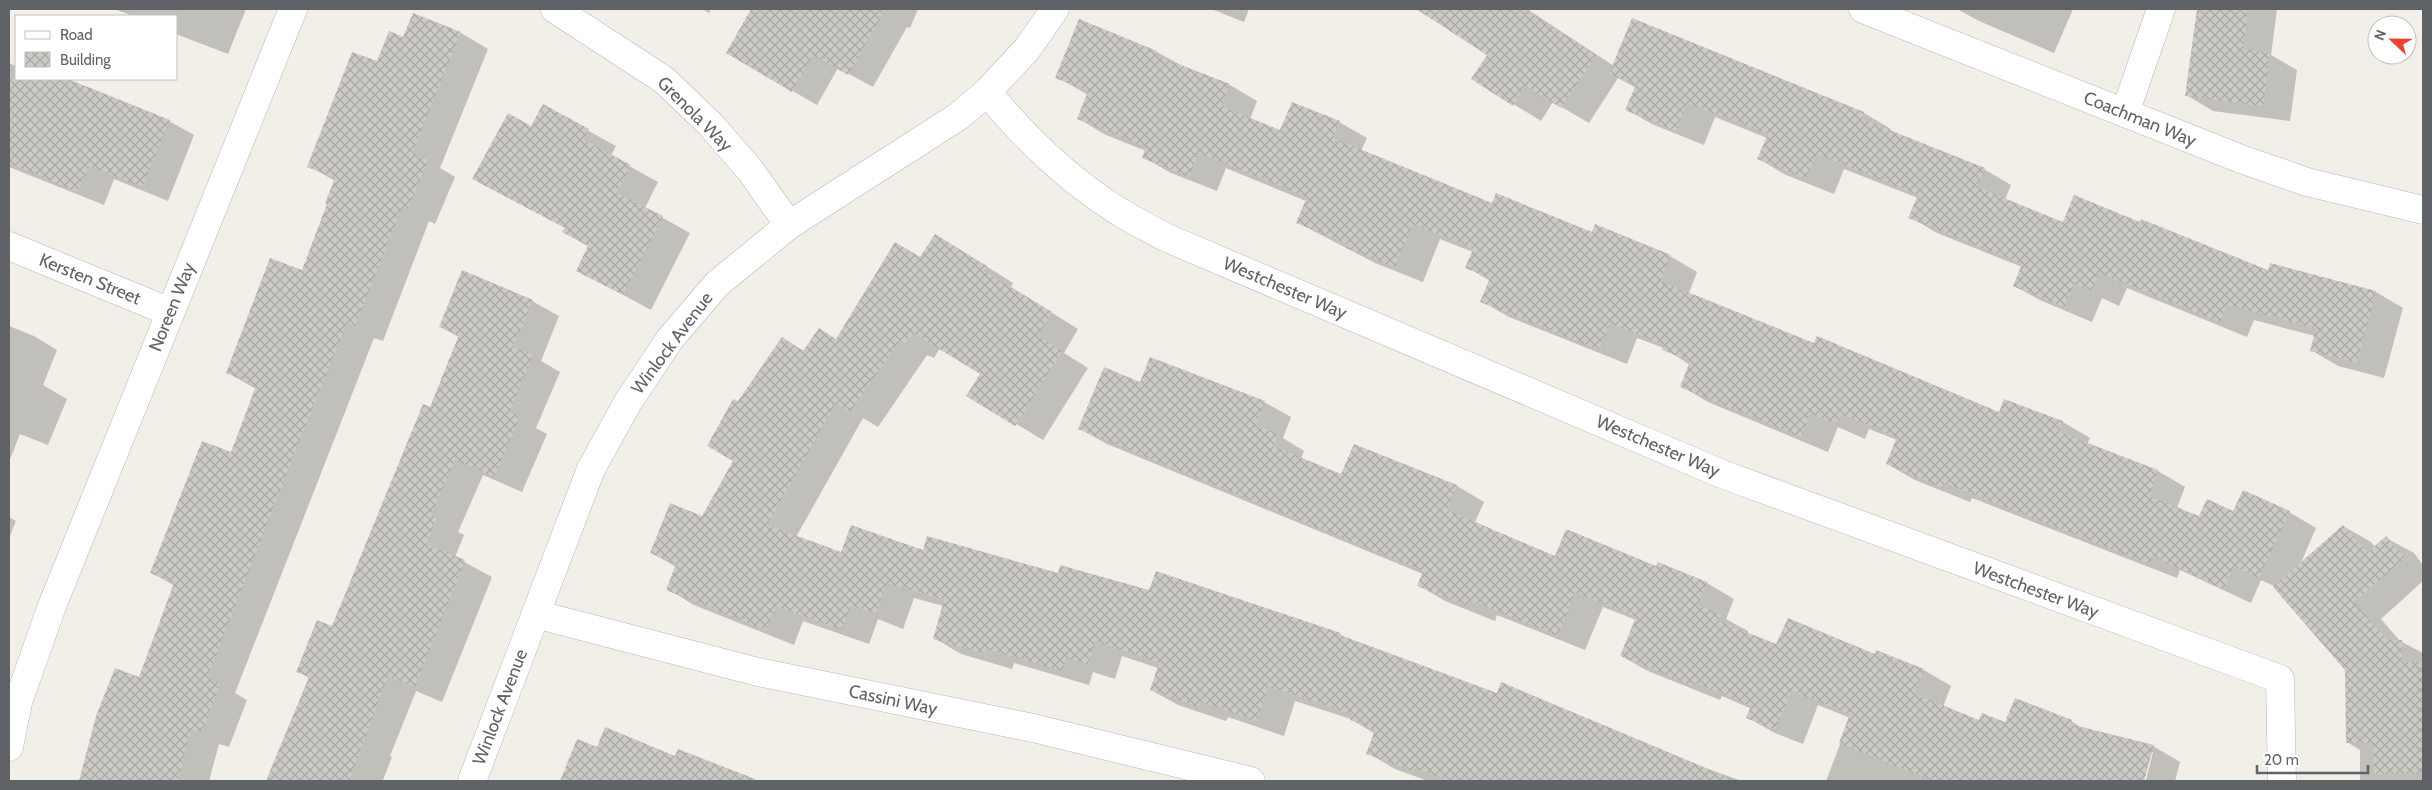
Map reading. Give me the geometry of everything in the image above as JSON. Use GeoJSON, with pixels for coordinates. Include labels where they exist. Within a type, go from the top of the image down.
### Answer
{"type":"FeatureCollection","features":[{"type":"Feature","properties":{"kind":"street","name":"Noreen Way"},"geometry":{"type":"LineString","coordinates":[[9,747],[18,702],[52,606],[293,9]]}},
{"type":"Feature","properties":{"kind":"street","name":"Grenola Way"},"geometry":{"type":"LineString","coordinates":[[555,9],[664,80],[711,125],[743,162],[789,225]]}},
{"type":"Feature","properties":{"kind":"street","name":"Winlock Avenue"},"geometry":{"type":"LineString","coordinates":[[472,781],[591,468],[628,402],[670,340],[718,284],[789,225],[959,116],[987,92],[1027,49],[1055,9]]}},
{"type":"Feature","properties":{"kind":"street","name":"Coachman Way"},"geometry":{"type":"LineString","coordinates":[[1863,9],[2241,159],[2307,182],[2423,210]]}},
{"type":"Feature","properties":{"kind":"street"},"geometry":{"type":"LineString","coordinates":[[2125,113],[2161,9]]}},
{"type":"Feature","properties":{"kind":"street","name":"Westchester Way"},"geometry":{"type":"LineString","coordinates":[[987,92],[1016,127],[1076,181],[1120,212],[1167,238],[1722,474],[2280,679],[2282,781]]}},
{"type":"Feature","properties":{"kind":"street","name":"Kersten Street"},"geometry":{"type":"LineString","coordinates":[[9,246],[170,312]]}},
{"type":"Feature","properties":{"kind":"street","name":"Cassini Way"},"geometry":{"type":"LineString","coordinates":[[535,614],[758,672],[1033,728],[1251,781]]}},
{"type":"Feature","properties":{"kind":"building"},"geometry":{"type":"Polygon","coordinates":[[[751,9],[886,9],[848,75],[813,55],[792,92],[726,53],[751,9]]]}},
{"type":"Feature","properties":{"kind":"building"},"geometry":{"type":"Polygon","coordinates":[[[1416,9],[1525,9],[1596,55],[1561,108],[1526,86],[1513,106],[1471,79],[1487,55],[1416,9]]]}},
{"type":"Feature","properties":{"kind":"building"},"geometry":{"type":"Polygon","coordinates":[[[2197,9],[2248,9],[2243,49],[2270,53],[2263,106],[2185,96],[2197,9]]]}},
{"type":"Feature","properties":{"kind":"building"},"geometry":{"type":"Polygon","coordinates":[[[413,13],[461,32],[412,153],[428,160],[408,209],[402,207],[355,326],[347,323],[302,434],[207,678],[220,683],[202,733],[191,729],[178,781],[79,781],[96,716],[115,668],[139,677],[174,583],[150,573],[202,441],[231,452],[256,386],[226,373],[270,258],[302,270],[327,204],[325,203],[335,178],[307,167],[352,52],[377,61],[389,31],[403,37],[413,13]]]}},
{"type":"Feature","properties":{"kind":"building"},"geometry":{"type":"Polygon","coordinates":[[[1632,18],[1864,112],[1862,119],[1985,168],[1977,187],[2063,222],[2074,195],[2140,222],[2141,219],[2268,270],[2270,263],[2376,291],[2357,363],[2310,351],[2316,328],[2227,305],[2220,322],[2099,273],[2092,291],[2074,284],[2064,307],[2013,286],[2022,264],[1908,218],[1918,195],[1817,154],[1806,179],[1757,159],[1768,134],[1687,103],[1676,131],[1625,110],[1636,85],[1609,74],[1632,18]]]}},
{"type":"Feature","properties":{"kind":"building"},"geometry":{"type":"Polygon","coordinates":[[[1079,19],[1157,51],[1155,55],[1230,84],[1221,106],[1280,130],[1292,102],[1340,121],[1333,138],[1492,203],[1496,193],[1592,232],[1595,224],[1671,255],[1660,281],[1814,343],[1817,336],[1999,412],[2004,399],[2063,421],[2059,432],[2158,470],[2149,496],[2199,516],[2207,499],[2233,511],[2243,490],[2290,511],[2259,578],[2234,566],[2223,589],[2153,556],[2149,564],[1945,483],[1943,488],[1886,464],[1897,437],[1841,414],[1837,424],[1810,413],[1801,437],[1680,387],[1690,361],[1662,350],[1664,345],[1610,323],[1599,350],[1480,302],[1490,278],[1465,268],[1473,249],[1413,224],[1395,267],[1346,248],[1348,244],[1296,223],[1307,197],[1199,153],[1189,177],[1142,158],[1146,147],[1077,119],[1088,91],[1055,78],[1079,19]]]}},
{"type":"Feature","properties":{"kind":"building"},"geometry":{"type":"Polygon","coordinates":[[[9,79],[70,80],[170,120],[142,187],[89,166],[78,192],[9,163],[9,79]]]}},
{"type":"Feature","properties":{"kind":"building"},"geometry":{"type":"Polygon","coordinates":[[[543,104],[589,129],[584,140],[631,165],[617,193],[663,216],[623,295],[576,271],[588,246],[562,232],[565,228],[472,179],[508,113],[531,126],[543,104]]]}},
{"type":"Feature","properties":{"kind":"building"},"geometry":{"type":"Polygon","coordinates":[[[935,234],[987,266],[984,271],[1052,312],[1038,336],[1062,351],[1015,426],[966,396],[980,374],[913,333],[906,344],[900,340],[850,412],[836,403],[767,525],[841,552],[851,525],[923,550],[927,536],[1058,573],[1060,565],[1149,590],[1156,571],[1341,633],[1340,635],[1497,693],[1501,682],[1737,781],[1449,781],[1415,768],[1413,771],[1366,754],[1375,730],[1350,720],[1352,714],[1268,686],[1257,721],[1201,702],[1199,707],[1150,690],[1159,663],[1095,641],[1088,664],[1066,658],[1062,671],[986,649],[985,654],[933,639],[944,600],[887,583],[876,614],[851,605],[842,630],[776,606],[766,630],[666,590],[676,564],[650,553],[670,503],[702,516],[733,461],[707,446],[733,399],[738,401],[782,337],[803,351],[819,328],[836,339],[895,242],[920,257],[935,234]]]}},
{"type":"Feature","properties":{"kind":"building"},"geometry":{"type":"Polygon","coordinates":[[[462,270],[533,300],[513,347],[533,355],[509,412],[520,417],[494,477],[455,460],[431,515],[437,518],[426,544],[465,560],[415,687],[388,676],[349,781],[266,781],[309,677],[296,672],[317,620],[332,626],[423,404],[430,407],[459,335],[439,327],[462,270]]]}},
{"type":"Feature","properties":{"kind":"building"},"geometry":{"type":"Polygon","coordinates":[[[1150,357],[1265,401],[1255,425],[1278,434],[1273,446],[1341,474],[1354,444],[1457,485],[1447,510],[1555,556],[1566,529],[1656,566],[1658,562],[1707,582],[1698,605],[1721,615],[1719,621],[1776,644],[1788,618],[1875,654],[1876,650],[1924,669],[1915,694],[1979,720],[1982,713],[2005,722],[2015,698],[2072,720],[2070,724],[2154,745],[2144,781],[1933,781],[1839,743],[1850,714],[1791,691],[1775,730],[1746,718],[1751,706],[1694,682],[1693,686],[1620,656],[1636,617],[1575,592],[1558,636],[1470,600],[1467,606],[1417,586],[1423,571],[1078,429],[1104,367],[1140,382],[1150,357]]]}},
{"type":"Feature","properties":{"kind":"building"},"geometry":{"type":"Polygon","coordinates":[[[2343,525],[2368,552],[2386,536],[2405,558],[2354,602],[2387,640],[2402,640],[2403,662],[2423,662],[2423,773],[2374,774],[2373,743],[2346,743],[2345,670],[2273,587],[2343,525]]]}},
{"type":"Feature","properties":{"kind":"building"},"geometry":{"type":"Polygon","coordinates":[[[605,727],[675,756],[678,749],[755,779],[755,781],[560,781],[577,739],[597,747],[605,727]]]}}]}
